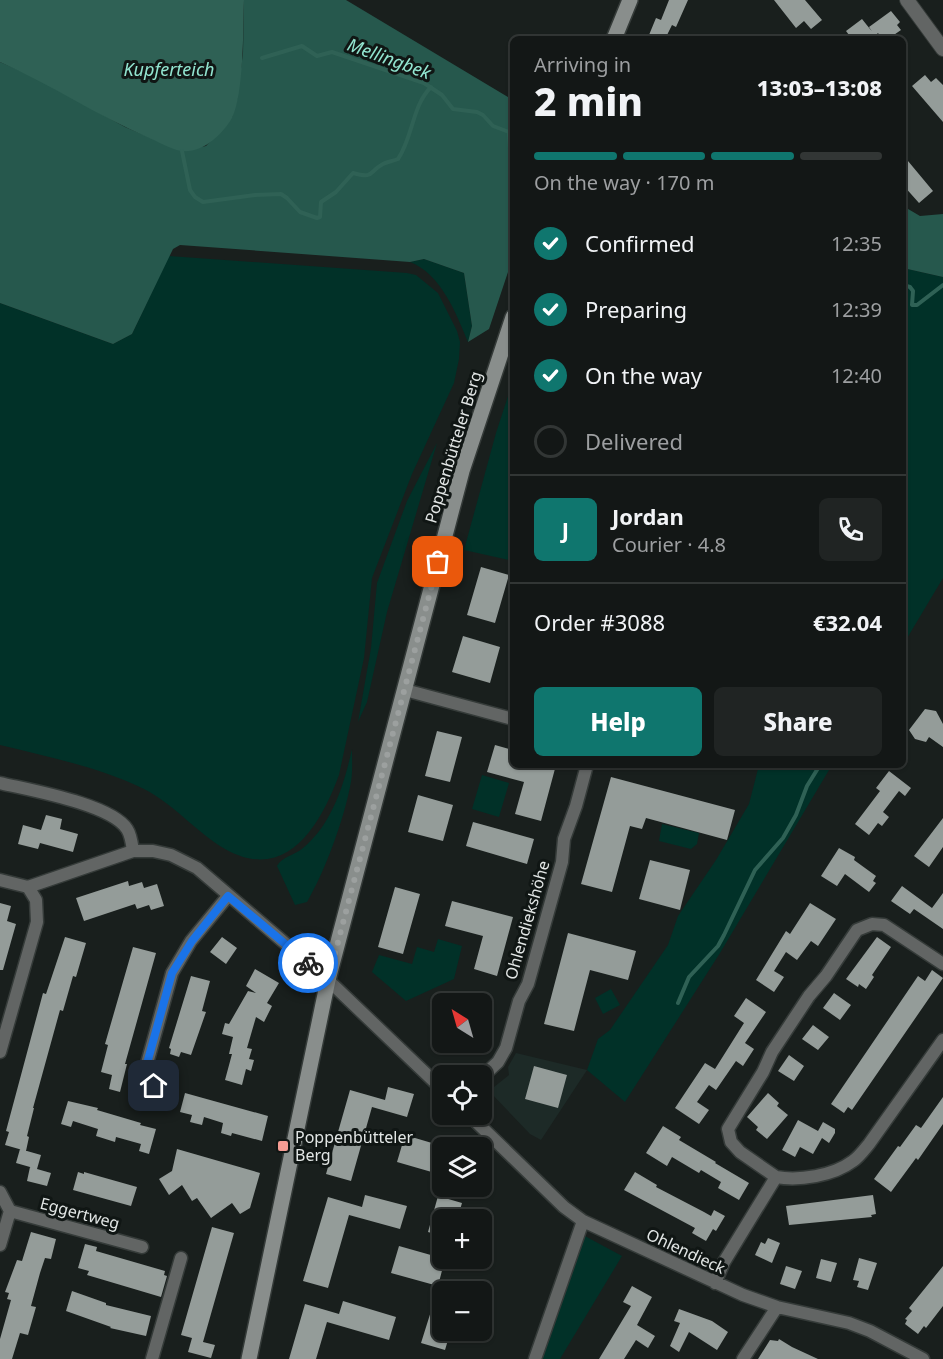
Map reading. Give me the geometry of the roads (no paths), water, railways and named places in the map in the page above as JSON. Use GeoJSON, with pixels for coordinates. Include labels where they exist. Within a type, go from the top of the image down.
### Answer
{"type":"FeatureCollection","features":[{"type":"Feature","properties":{"kind":"main road"},"geometry":{"type":"LineString","coordinates":[[615,36],[630,0]]}},
{"type":"Feature","properties":{"kind":"main road","name":"Poppenbütteler Berg"},"geometry":{"type":"LineString","coordinates":[[249,1359],[328,980],[462,471],[510,326]]}},
{"type":"Feature","properties":{"kind":"street"},"geometry":{"type":"LineString","coordinates":[[907,0],[943,49]]}},
{"type":"Feature","properties":{"kind":"street"},"geometry":{"type":"LineString","coordinates":[[405,690],[510,718]]}},
{"type":"Feature","properties":{"kind":"street","name":"Ohlendiekshöhe"},"geometry":{"type":"LineString","coordinates":[[492,1068],[506,1048],[519,1001],[528,984],[562,862],[562,847],[568,825],[574,815],[586,768]]}},
{"type":"Feature","properties":{"kind":"street"},"geometry":{"type":"LineString","coordinates":[[0,783],[87,805],[115,818],[126,827],[133,851]]}},
{"type":"Feature","properties":{"kind":"street"},"geometry":{"type":"LineString","coordinates":[[0,880],[28,887],[133,851],[153,851],[187,862],[197,868],[328,980],[432,1079]]}},
{"type":"Feature","properties":{"kind":"street"},"geometry":{"type":"LineString","coordinates":[[0,1052],[37,922],[36,900],[28,887]]}},
{"type":"Feature","properties":{"kind":"street"},"geometry":{"type":"LineString","coordinates":[[154,1086],[146,1067],[172,973],[192,941],[228,896]]}},
{"type":"Feature","properties":{"kind":"street"},"geometry":{"type":"LineString","coordinates":[[943,964],[884,925],[873,924],[857,930],[772,1052],[763,1072],[728,1129],[731,1142],[740,1152],[776,1177],[789,1179],[840,1169],[855,1160],[869,1144],[943,1040]]}},
{"type":"Feature","properties":{"kind":"street","name":"Ohlendieck"},"geometry":{"type":"LineString","coordinates":[[479,1125],[564,1207],[583,1221],[715,1283],[777,1307],[849,1323],[870,1331],[923,1359]]}},
{"type":"Feature","properties":{"kind":"street"},"geometry":{"type":"LineString","coordinates":[[715,1283],[724,1262],[776,1177]]}},
{"type":"Feature","properties":{"kind":"street"},"geometry":{"type":"LineString","coordinates":[[0,1192],[10,1210],[0,1245]]}},
{"type":"Feature","properties":{"kind":"street","name":"Eggertweg"},"geometry":{"type":"LineString","coordinates":[[10,1210],[142,1247]]}},
{"type":"Feature","properties":{"kind":"street"},"geometry":{"type":"LineString","coordinates":[[536,1359],[583,1221]]}},
{"type":"Feature","properties":{"kind":"street"},"geometry":{"type":"LineString","coordinates":[[152,1359],[181,1258]]}},
{"type":"Feature","properties":{"kind":"street"},"geometry":{"type":"LineString","coordinates":[[743,1359],[777,1307]]}},
{"type":"Feature","properties":{"kind":"water","name":"Kupferteich"},"geometry":{"type":"Polygon","coordinates":[[[0,0],[244,0],[241,78],[232,118],[211,142],[189,151],[172,149],[110,119],[0,62],[0,0]]]}},
{"type":"Feature","properties":{"kind":"waterway","name":"Mellingbek"},"geometry":{"type":"LineString","coordinates":[[262,58],[302,46],[317,56],[332,52],[424,83],[442,95],[453,109],[477,112],[493,126],[509,132],[510,149]]}},
{"type":"Feature","properties":{"kind":"waterway"},"geometry":{"type":"LineString","coordinates":[[182,151],[190,190],[203,202],[281,194],[300,212],[317,218],[320,217],[321,202],[336,192],[353,173],[368,175],[383,164],[398,159],[420,103],[431,87]]}},
{"type":"Feature","properties":{"kind":"waterway","name":"Mellingbek"},"geometry":{"type":"LineString","coordinates":[[906,286],[913,291],[912,305],[917,305],[943,285]]}},
{"type":"Feature","properties":{"kind":"waterway"},"geometry":{"type":"LineString","coordinates":[[678,1003],[689,977],[718,946],[755,870],[783,838],[796,815],[807,786],[818,768]]}},
{"type":"Feature","properties":{"kind":"place","name":"Poppenbütteler Berg"},"geometry":{"type":"Point","coordinates":[283,1146]}}]}
